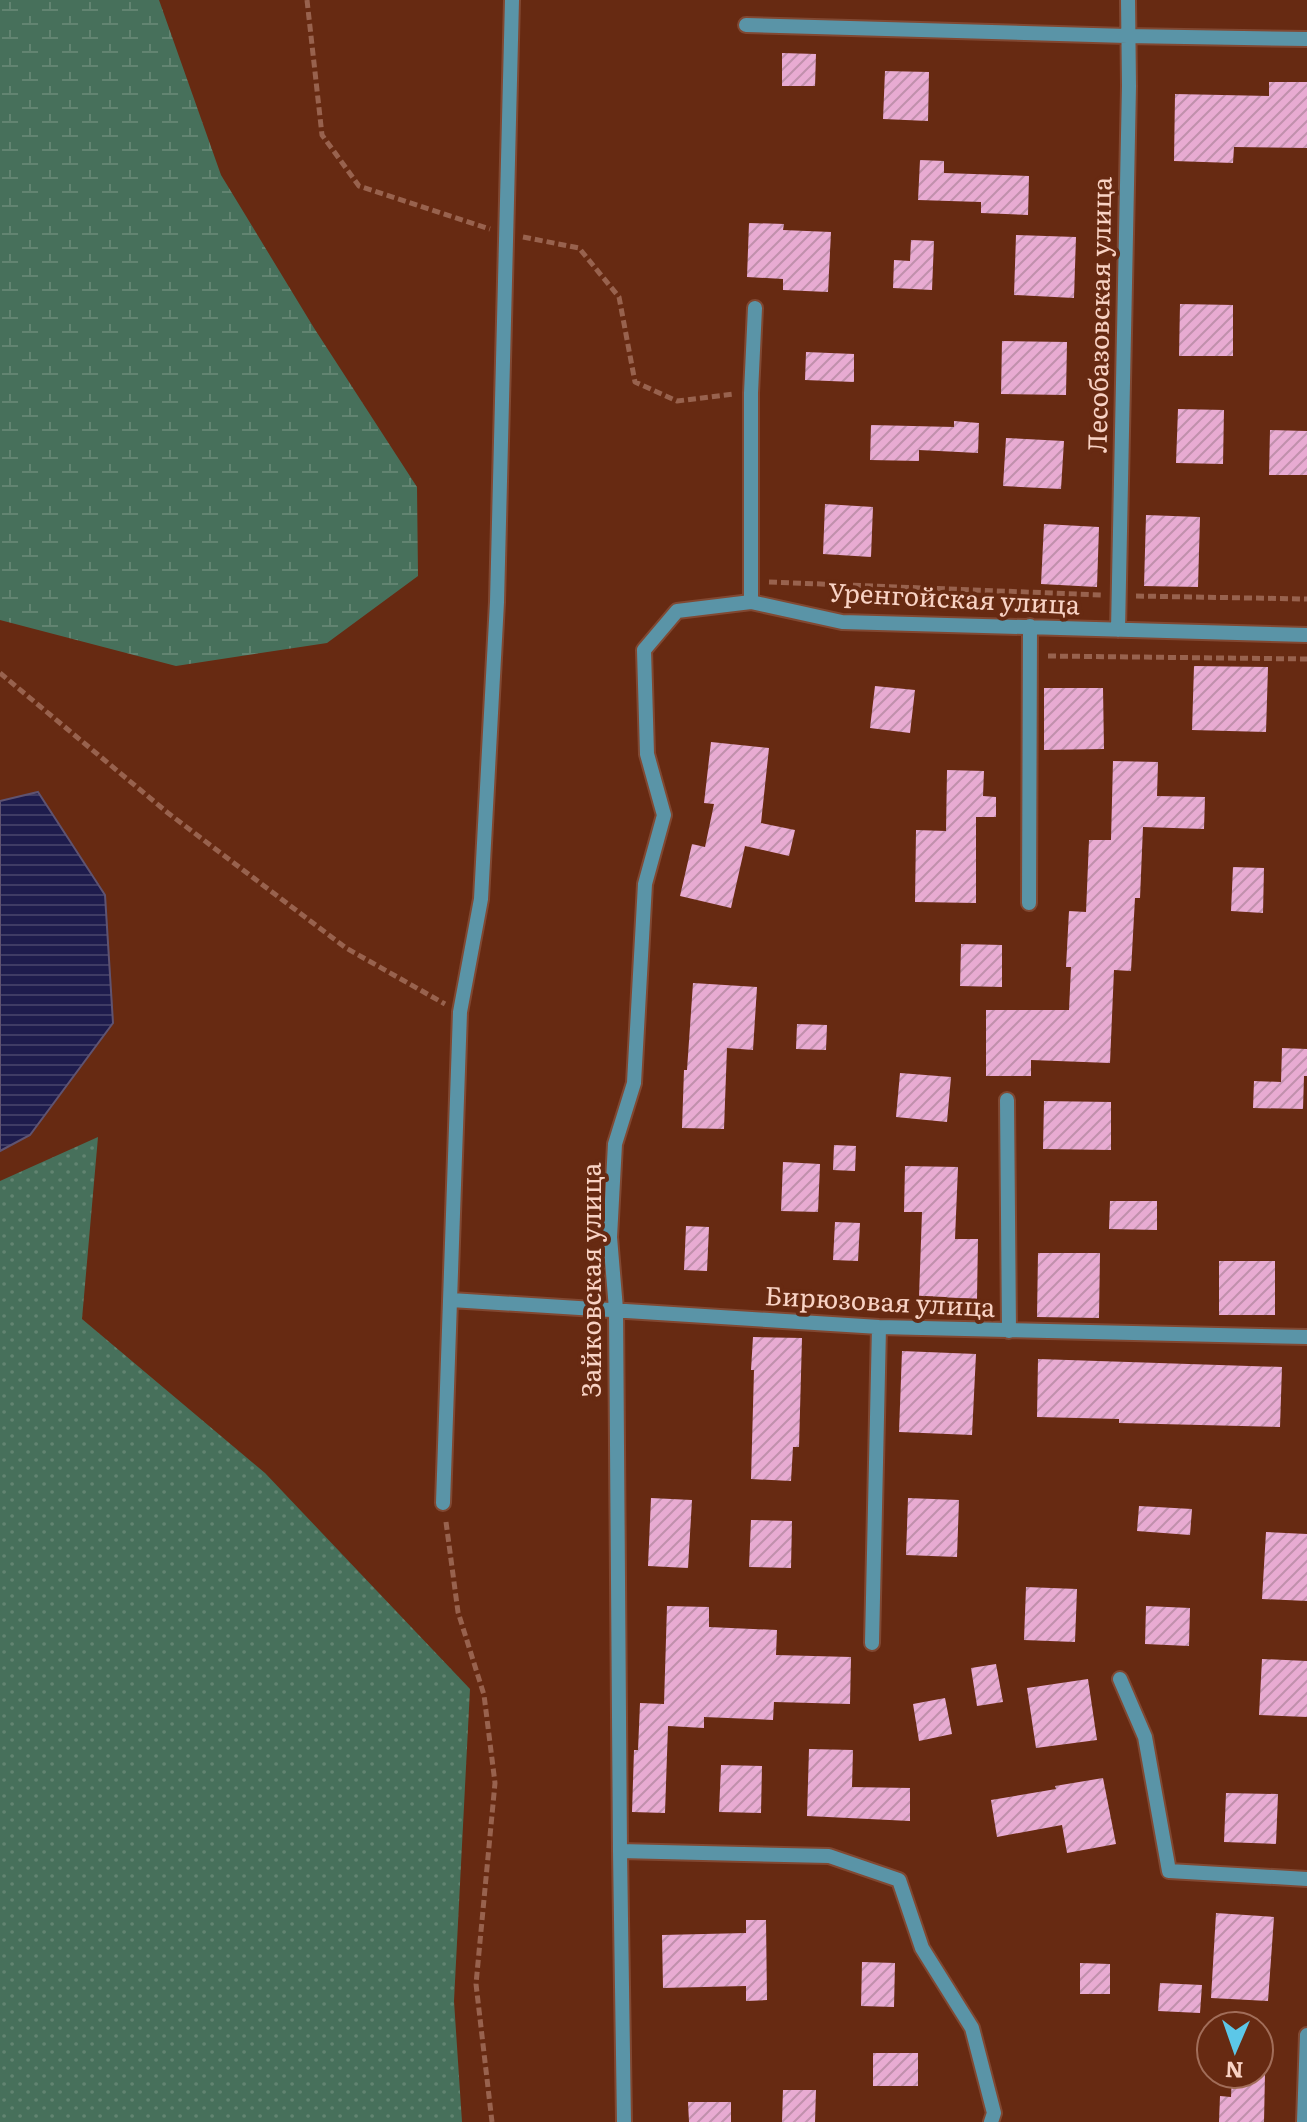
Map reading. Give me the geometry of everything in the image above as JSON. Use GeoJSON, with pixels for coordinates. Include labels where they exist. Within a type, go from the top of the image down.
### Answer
{"type":"FeatureCollection","features":[{"type":"Feature","properties":{"kind":"street"},"geometry":{"type":"LineString","coordinates":[[443,1503],[460,1012],[481,899],[497,602],[512,0]]}},
{"type":"Feature","properties":{"kind":"street","name":"Лесобазовская улица"},"geometry":{"type":"LineString","coordinates":[[1118,630],[1128,0]]}},
{"type":"Feature","properties":{"kind":"street"},"geometry":{"type":"LineString","coordinates":[[746,25],[1307,39]]}},
{"type":"Feature","properties":{"kind":"street"},"geometry":{"type":"LineString","coordinates":[[751,602],[751,393],[755,308]]}},
{"type":"Feature","properties":{"kind":"street","name":"Уренгойская улица"},"geometry":{"type":"LineString","coordinates":[[751,602],[842,622],[1307,635]]}},
{"type":"Feature","properties":{"kind":"street","name":"Зайковская улица"},"geometry":{"type":"LineString","coordinates":[[624,2122],[616,1309],[610,1237],[615,1144],[634,1083],[645,884],[664,815],[647,754],[644,650],[677,611],[751,602]]}},
{"type":"Feature","properties":{"kind":"street"},"geometry":{"type":"LineString","coordinates":[[1029,903],[1030,626]]}},
{"type":"Feature","properties":{"kind":"street"},"geometry":{"type":"LineString","coordinates":[[1007,1100],[1009,1331]]}},
{"type":"Feature","properties":{"kind":"street","name":"Бирюзовая улица"},"geometry":{"type":"LineString","coordinates":[[451,1300],[879,1327],[1307,1337]]}},
{"type":"Feature","properties":{"kind":"street"},"geometry":{"type":"LineString","coordinates":[[872,1643],[879,1327]]}},
{"type":"Feature","properties":{"kind":"street"},"geometry":{"type":"LineString","coordinates":[[1120,1679],[1145,1737],[1169,1871],[1307,1879]]}},
{"type":"Feature","properties":{"kind":"street"},"geometry":{"type":"LineString","coordinates":[[620,1851],[829,1856],[899,1880],[922,1948],[972,2028],[994,2113],[991,2122]]}},
{"type":"Feature","properties":{"kind":"street"},"geometry":{"type":"LineString","coordinates":[[1304,2122],[1307,2035]]}},
{"type":"Feature","properties":{"kind":"path"},"geometry":{"type":"LineString","coordinates":[[769,582],[1307,599]]}},
{"type":"Feature","properties":{"kind":"path"},"geometry":{"type":"LineString","coordinates":[[1030,656],[1307,659]]}},
{"type":"Feature","properties":{"kind":"path"},"geometry":{"type":"LineString","coordinates":[[0,673],[168,813],[346,948],[460,1012]]}},
{"type":"Feature","properties":{"kind":"path"},"geometry":{"type":"LineString","coordinates":[[443,1503],[458,1612],[484,1695],[495,1783],[476,1984],[492,2122]]}},
{"type":"Feature","properties":{"kind":"green space"},"geometry":{"type":"Polygon","coordinates":[[[0,0],[159,0],[221,175],[314,328],[417,487],[418,576],[327,643],[176,666],[0,620],[0,0]]]}},
{"type":"Feature","properties":{"kind":"green space"},"geometry":{"type":"Polygon","coordinates":[[[98,1137],[82,1319],[265,1473],[470,1689],[454,2001],[462,2122],[0,2122],[0,1181],[98,1137]]]}},
{"type":"Feature","properties":{"kind":"shaded area"},"geometry":{"type":"Polygon","coordinates":[[[38,792],[105,895],[113,1023],[30,1135],[0,1151],[0,801],[38,792]]]}},
{"type":"Feature","properties":{"kind":"building"},"geometry":{"type":"Polygon","coordinates":[[[782,53],[816,54],[815,86],[782,86],[782,53]]]}},
{"type":"Feature","properties":{"kind":"building"},"geometry":{"type":"Polygon","coordinates":[[[885,71],[929,72],[928,121],[883,119],[885,71]]]}},
{"type":"Feature","properties":{"kind":"building"},"geometry":{"type":"Polygon","coordinates":[[[1269,82],[1307,82],[1307,148],[1234,147],[1233,163],[1174,161],[1175,94],[1269,96],[1269,82]]]}},
{"type":"Feature","properties":{"kind":"building"},"geometry":{"type":"Polygon","coordinates":[[[920,160],[944,161],[944,173],[1029,176],[1028,215],[981,213],[981,202],[918,200],[920,160]]]}},
{"type":"Feature","properties":{"kind":"building"},"geometry":{"type":"Polygon","coordinates":[[[749,223],[784,224],[783,230],[831,232],[828,292],[783,290],[783,279],[747,277],[749,223]]]}},
{"type":"Feature","properties":{"kind":"building"},"geometry":{"type":"Polygon","coordinates":[[[1016,235],[1076,237],[1074,298],[1014,295],[1016,235]]]}},
{"type":"Feature","properties":{"kind":"building"},"geometry":{"type":"Polygon","coordinates":[[[911,240],[934,241],[932,290],[893,288],[894,260],[910,261],[911,240]]]}},
{"type":"Feature","properties":{"kind":"building"},"geometry":{"type":"Polygon","coordinates":[[[1180,304],[1233,305],[1233,356],[1179,356],[1180,304]]]}},
{"type":"Feature","properties":{"kind":"building"},"geometry":{"type":"Polygon","coordinates":[[[1002,341],[1067,342],[1066,395],[1001,394],[1002,341]]]}},
{"type":"Feature","properties":{"kind":"building"},"geometry":{"type":"Polygon","coordinates":[[[806,352],[854,354],[854,382],[805,380],[806,352]]]}},
{"type":"Feature","properties":{"kind":"building"},"geometry":{"type":"Polygon","coordinates":[[[1178,409],[1224,410],[1223,464],[1176,463],[1178,409]]]}},
{"type":"Feature","properties":{"kind":"building"},"geometry":{"type":"Polygon","coordinates":[[[954,421],[979,423],[978,453],[919,450],[919,461],[870,460],[871,425],[954,427],[954,421]]]}},
{"type":"Feature","properties":{"kind":"building"},"geometry":{"type":"Polygon","coordinates":[[[1270,430],[1307,431],[1307,475],[1269,475],[1270,430]]]}},
{"type":"Feature","properties":{"kind":"building"},"geometry":{"type":"Polygon","coordinates":[[[1006,438],[1064,441],[1061,489],[1003,486],[1006,438]]]}},
{"type":"Feature","properties":{"kind":"building"},"geometry":{"type":"Polygon","coordinates":[[[825,504],[873,507],[871,557],[823,554],[825,504]]]}},
{"type":"Feature","properties":{"kind":"building"},"geometry":{"type":"Polygon","coordinates":[[[1146,515],[1200,517],[1198,587],[1144,586],[1146,515]]]}},
{"type":"Feature","properties":{"kind":"building"},"geometry":{"type":"Polygon","coordinates":[[[1044,524],[1099,527],[1097,587],[1041,584],[1044,524]]]}},
{"type":"Feature","properties":{"kind":"building"},"geometry":{"type":"Polygon","coordinates":[[[1194,666],[1268,667],[1266,732],[1192,730],[1194,666]]]}},
{"type":"Feature","properties":{"kind":"building"},"geometry":{"type":"Polygon","coordinates":[[[875,686],[915,690],[910,733],[870,728],[875,686]]]}},
{"type":"Feature","properties":{"kind":"building"},"geometry":{"type":"Polygon","coordinates":[[[1044,688],[1103,688],[1104,749],[1044,750],[1044,688]]]}},
{"type":"Feature","properties":{"kind":"building"},"geometry":{"type":"Polygon","coordinates":[[[711,742],[769,748],[761,823],[795,830],[789,856],[745,846],[731,908],[680,896],[692,844],[705,847],[714,804],[704,803],[711,742]]]}},
{"type":"Feature","properties":{"kind":"building"},"geometry":{"type":"Polygon","coordinates":[[[1113,761],[1158,762],[1157,796],[1205,797],[1204,829],[1143,827],[1140,898],[1135,898],[1131,971],[1114,970],[1110,1063],[1031,1060],[1031,1076],[986,1076],[986,1010],[1069,1010],[1071,967],[1066,967],[1069,911],[1086,912],[1089,840],[1111,840],[1113,761]]]}},
{"type":"Feature","properties":{"kind":"building"},"geometry":{"type":"Polygon","coordinates":[[[947,770],[984,771],[983,796],[996,797],[996,817],[976,817],[976,903],[915,902],[916,830],[946,831],[947,770]]]}},
{"type":"Feature","properties":{"kind":"building"},"geometry":{"type":"Polygon","coordinates":[[[1233,867],[1264,868],[1263,913],[1231,911],[1233,867]]]}},
{"type":"Feature","properties":{"kind":"building"},"geometry":{"type":"Polygon","coordinates":[[[961,944],[1002,945],[1002,987],[960,986],[961,944]]]}},
{"type":"Feature","properties":{"kind":"building"},"geometry":{"type":"Polygon","coordinates":[[[693,983],[757,987],[753,1050],[727,1048],[724,1129],[682,1128],[693,983]]]}},
{"type":"Feature","properties":{"kind":"building"},"geometry":{"type":"Polygon","coordinates":[[[797,1024],[827,1025],[826,1050],[796,1049],[797,1024]]]}},
{"type":"Feature","properties":{"kind":"building"},"geometry":{"type":"Polygon","coordinates":[[[1282,1048],[1307,1049],[1303,1109],[1253,1108],[1254,1081],[1281,1082],[1282,1048]]]}},
{"type":"Feature","properties":{"kind":"building"},"geometry":{"type":"Polygon","coordinates":[[[900,1073],[951,1077],[947,1122],[896,1117],[900,1073]]]}},
{"type":"Feature","properties":{"kind":"building"},"geometry":{"type":"Polygon","coordinates":[[[1044,1101],[1111,1102],[1111,1150],[1043,1149],[1044,1101]]]}},
{"type":"Feature","properties":{"kind":"building"},"geometry":{"type":"Polygon","coordinates":[[[834,1145],[856,1146],[855,1171],[833,1170],[834,1145]]]}},
{"type":"Feature","properties":{"kind":"building"},"geometry":{"type":"Polygon","coordinates":[[[783,1162],[820,1164],[818,1212],[781,1211],[783,1162]]]}},
{"type":"Feature","properties":{"kind":"building"},"geometry":{"type":"Polygon","coordinates":[[[905,1166],[958,1167],[955,1239],[978,1239],[977,1299],[919,1297],[922,1212],[904,1212],[905,1166]]]}},
{"type":"Feature","properties":{"kind":"building"},"geometry":{"type":"Polygon","coordinates":[[[1110,1201],[1157,1201],[1157,1230],[1109,1229],[1110,1201]]]}},
{"type":"Feature","properties":{"kind":"building"},"geometry":{"type":"Polygon","coordinates":[[[835,1222],[860,1223],[858,1261],[833,1260],[835,1222]]]}},
{"type":"Feature","properties":{"kind":"building"},"geometry":{"type":"Polygon","coordinates":[[[686,1226],[709,1227],[707,1271],[684,1270],[686,1226]]]}},
{"type":"Feature","properties":{"kind":"building"},"geometry":{"type":"Polygon","coordinates":[[[1038,1253],[1100,1253],[1099,1318],[1037,1317],[1038,1253]]]}},
{"type":"Feature","properties":{"kind":"building"},"geometry":{"type":"Polygon","coordinates":[[[1219,1261],[1275,1261],[1275,1315],[1219,1315],[1219,1261]]]}},
{"type":"Feature","properties":{"kind":"building"},"geometry":{"type":"Polygon","coordinates":[[[753,1337],[802,1338],[799,1447],[793,1447],[791,1481],[751,1479],[753,1337]]]}},
{"type":"Feature","properties":{"kind":"building"},"geometry":{"type":"Polygon","coordinates":[[[902,1351],[976,1354],[972,1435],[899,1432],[902,1351]]]}},
{"type":"Feature","properties":{"kind":"building"},"geometry":{"type":"Polygon","coordinates":[[[1038,1359],[1282,1367],[1280,1427],[1119,1423],[1119,1419],[1037,1417],[1038,1359]]]}},
{"type":"Feature","properties":{"kind":"building"},"geometry":{"type":"Polygon","coordinates":[[[651,1498],[692,1500],[688,1568],[648,1566],[651,1498]]]}},
{"type":"Feature","properties":{"kind":"building"},"geometry":{"type":"Polygon","coordinates":[[[908,1498],[959,1500],[957,1557],[906,1555],[908,1498]]]}},
{"type":"Feature","properties":{"kind":"building"},"geometry":{"type":"Polygon","coordinates":[[[1139,1506],[1192,1509],[1190,1535],[1137,1531],[1139,1506]]]}},
{"type":"Feature","properties":{"kind":"building"},"geometry":{"type":"Polygon","coordinates":[[[751,1520],[792,1521],[791,1568],[749,1567],[751,1520]]]}},
{"type":"Feature","properties":{"kind":"building"},"geometry":{"type":"Polygon","coordinates":[[[1266,1532],[1307,1534],[1307,1601],[1262,1599],[1266,1532]]]}},
{"type":"Feature","properties":{"kind":"building"},"geometry":{"type":"Polygon","coordinates":[[[1026,1587],[1077,1589],[1075,1642],[1024,1640],[1026,1587]]]}},
{"type":"Feature","properties":{"kind":"building"},"geometry":{"type":"Polygon","coordinates":[[[667,1606],[709,1607],[709,1627],[777,1630],[776,1655],[851,1657],[850,1704],[774,1702],[773,1720],[704,1717],[704,1728],[668,1726],[665,1813],[632,1812],[634,1750],[638,1750],[640,1703],[664,1704],[667,1606]]]}},
{"type":"Feature","properties":{"kind":"building"},"geometry":{"type":"Polygon","coordinates":[[[1146,1606],[1190,1608],[1189,1646],[1145,1644],[1146,1606]]]}},
{"type":"Feature","properties":{"kind":"building"},"geometry":{"type":"Polygon","coordinates":[[[1262,1659],[1307,1661],[1307,1717],[1259,1715],[1262,1659]]]}},
{"type":"Feature","properties":{"kind":"building"},"geometry":{"type":"Polygon","coordinates":[[[996,1664],[1003,1702],[977,1706],[971,1668],[996,1664]]]}},
{"type":"Feature","properties":{"kind":"building"},"geometry":{"type":"Polygon","coordinates":[[[1088,1679],[1097,1740],[1036,1748],[1027,1688],[1088,1679]]]}},
{"type":"Feature","properties":{"kind":"building"},"geometry":{"type":"Polygon","coordinates":[[[945,1698],[952,1734],[919,1741],[913,1704],[945,1698]]]}},
{"type":"Feature","properties":{"kind":"building"},"geometry":{"type":"Polygon","coordinates":[[[809,1749],[853,1750],[852,1787],[910,1788],[910,1821],[807,1816],[809,1749]]]}},
{"type":"Feature","properties":{"kind":"building"},"geometry":{"type":"Polygon","coordinates":[[[721,1765],[762,1766],[761,1813],[719,1812],[721,1765]]]}},
{"type":"Feature","properties":{"kind":"building"},"geometry":{"type":"Polygon","coordinates":[[[1103,1778],[1116,1844],[1067,1853],[1062,1825],[997,1837],[991,1800],[1103,1778]]]}},
{"type":"Feature","properties":{"kind":"building"},"geometry":{"type":"Polygon","coordinates":[[[1226,1793],[1278,1794],[1276,1844],[1224,1842],[1226,1793]]]}},
{"type":"Feature","properties":{"kind":"building"},"geometry":{"type":"Polygon","coordinates":[[[1216,1913],[1274,1917],[1268,2001],[1211,1998],[1216,1913]]]}},
{"type":"Feature","properties":{"kind":"building"},"geometry":{"type":"Polygon","coordinates":[[[746,1920],[766,1920],[767,2000],[746,2001],[746,1986],[663,1988],[662,1935],[746,1933],[746,1920]]]}},
{"type":"Feature","properties":{"kind":"building"},"geometry":{"type":"Polygon","coordinates":[[[862,1962],[895,1963],[894,2007],[861,2006],[862,1962]]]}},
{"type":"Feature","properties":{"kind":"building"},"geometry":{"type":"Polygon","coordinates":[[[1080,1963],[1110,1964],[1110,1994],[1080,1994],[1080,1963]]]}},
{"type":"Feature","properties":{"kind":"building"},"geometry":{"type":"Polygon","coordinates":[[[1160,1983],[1202,1985],[1200,2010],[1195,2010],[1195,2013],[1158,2011],[1160,1983]]]}},
{"type":"Feature","properties":{"kind":"building"},"geometry":{"type":"Polygon","coordinates":[[[873,2053],[918,2053],[918,2086],[873,2086],[873,2053]]]}},
{"type":"Feature","properties":{"kind":"building"},"geometry":{"type":"Polygon","coordinates":[[[783,2090],[816,2090],[815,2122],[782,2122],[783,2090]]]}},
{"type":"Feature","properties":{"kind":"building"},"geometry":{"type":"Polygon","coordinates":[[[1231,2090],[1265,2090],[1264,2122],[1219,2122],[1220,2096],[1231,2097],[1231,2090]]]}},
{"type":"Feature","properties":{"kind":"building"},"geometry":{"type":"Polygon","coordinates":[[[688,2102],[731,2102],[731,2122],[689,2122],[688,2102]]]}}]}
